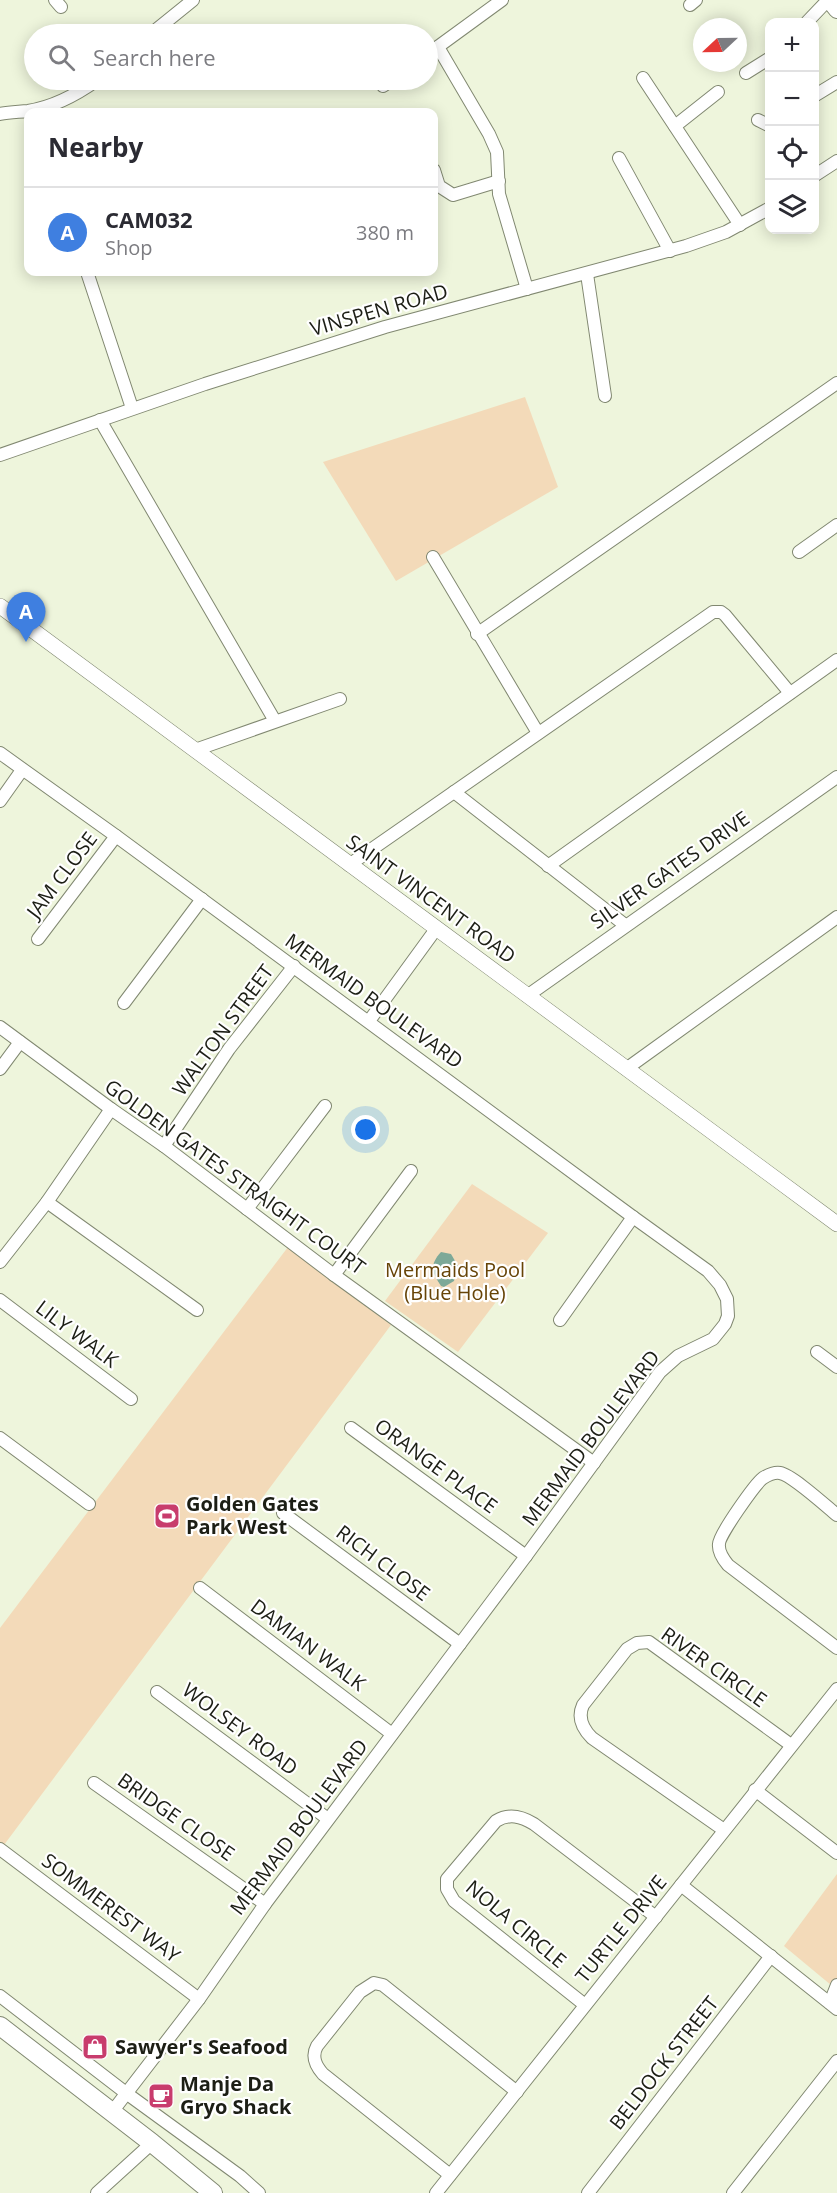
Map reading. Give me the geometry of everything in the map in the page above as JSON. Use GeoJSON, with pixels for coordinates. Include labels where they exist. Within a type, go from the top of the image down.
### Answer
{"type":"FeatureCollection","features":[{"type":"Feature","properties":{"kind":"main road"},"geometry":{"type":"LineString","coordinates":[[829,0],[837,10]]}},
{"type":"Feature","properties":{"kind":"main road"},"geometry":{"type":"LineString","coordinates":[[0,2026],[213,2193]]}},
{"type":"Feature","properties":{"kind":"street"},"geometry":{"type":"LineString","coordinates":[[163,24],[193,0]]}},
{"type":"Feature","properties":{"kind":"street"},"geometry":{"type":"LineString","coordinates":[[438,46],[502,0]]}},
{"type":"Feature","properties":{"kind":"street"},"geometry":{"type":"LineString","coordinates":[[811,18],[829,0]]}},
{"type":"Feature","properties":{"kind":"street"},"geometry":{"type":"LineString","coordinates":[[438,58],[489,134],[497,152],[499,194],[527,289]]}},
{"type":"Feature","properties":{"kind":"street"},"geometry":{"type":"LineString","coordinates":[[746,73],[765,61]]}},
{"type":"Feature","properties":{"kind":"street"},"geometry":{"type":"LineString","coordinates":[[643,78],[740,225]]}},
{"type":"Feature","properties":{"kind":"street"},"geometry":{"type":"LineString","coordinates":[[819,93],[837,82]]}},
{"type":"Feature","properties":{"kind":"street"},"geometry":{"type":"LineString","coordinates":[[39,108],[60,102],[82,90]]}},
{"type":"Feature","properties":{"kind":"street"},"geometry":{"type":"LineString","coordinates":[[675,126],[718,92]]}},
{"type":"Feature","properties":{"kind":"street"},"geometry":{"type":"LineString","coordinates":[[1,113],[24,111]]}},
{"type":"Feature","properties":{"kind":"street"},"geometry":{"type":"LineString","coordinates":[[758,120],[765,124]]}},
{"type":"Feature","properties":{"kind":"street"},"geometry":{"type":"LineString","coordinates":[[619,158],[670,251]]}},
{"type":"Feature","properties":{"kind":"street"},"geometry":{"type":"LineString","coordinates":[[819,173],[837,161]]}},
{"type":"Feature","properties":{"kind":"street"},"geometry":{"type":"LineString","coordinates":[[438,183],[439,186],[453,195],[499,181]]}},
{"type":"Feature","properties":{"kind":"street","name":"VINSPEN ROAD"},"geometry":{"type":"LineString","coordinates":[[0,455],[132,408],[385,327],[670,251],[740,225],[765,211]]}},
{"type":"Feature","properties":{"kind":"street"},"geometry":{"type":"LineString","coordinates":[[587,274],[605,396]]}},
{"type":"Feature","properties":{"kind":"street"},"geometry":{"type":"LineString","coordinates":[[88,276],[132,408]]}},
{"type":"Feature","properties":{"kind":"street"},"geometry":{"type":"LineString","coordinates":[[477,634],[837,383]]}},
{"type":"Feature","properties":{"kind":"street"},"geometry":{"type":"LineString","coordinates":[[100,420],[274,721]]}},
{"type":"Feature","properties":{"kind":"street"},"geometry":{"type":"LineString","coordinates":[[799,552],[837,525]]}},
{"type":"Feature","properties":{"kind":"street"},"geometry":{"type":"LineString","coordinates":[[433,557],[538,733]]}},
{"type":"Feature","properties":{"kind":"street","name":"SAINT VINCENT ROAD"},"geometry":{"type":"LineString","coordinates":[[0,606],[837,1224]]}},
{"type":"Feature","properties":{"kind":"street"},"geometry":{"type":"LineString","coordinates":[[350,865],[702,617],[715,611],[725,615],[790,693]]}},
{"type":"Feature","properties":{"kind":"street"},"geometry":{"type":"LineString","coordinates":[[548,866],[837,660]]}},
{"type":"Feature","properties":{"kind":"street"},"geometry":{"type":"LineString","coordinates":[[195,750],[340,699]]}},
{"type":"Feature","properties":{"kind":"street","name":"MERMAID BOULEVARD"},"geometry":{"type":"LineString","coordinates":[[0,753],[708,1271],[727,1299],[728,1316],[722,1330],[713,1339],[678,1356],[660,1372],[526,1556],[264,1904],[199,1999],[112,2112]]}},
{"type":"Feature","properties":{"kind":"street"},"geometry":{"type":"LineString","coordinates":[[0,801],[22,770]]}},
{"type":"Feature","properties":{"kind":"street","name":"SILVER GATES DRIVE"},"geometry":{"type":"LineString","coordinates":[[527,996],[837,777]]}},
{"type":"Feature","properties":{"kind":"street"},"geometry":{"type":"LineString","coordinates":[[454,792],[625,925]]}},
{"type":"Feature","properties":{"kind":"street","name":"JAM CLOSE"},"geometry":{"type":"LineString","coordinates":[[38,939],[116,836]]}},
{"type":"Feature","properties":{"kind":"street"},"geometry":{"type":"LineString","coordinates":[[124,1003],[202,899]]}},
{"type":"Feature","properties":{"kind":"street"},"geometry":{"type":"LineString","coordinates":[[626,1068],[837,918]]}},
{"type":"Feature","properties":{"kind":"street"},"geometry":{"type":"LineString","coordinates":[[369,1021],[436,929]]}},
{"type":"Feature","properties":{"kind":"street","name":"WALTON STREET"},"geometry":{"type":"LineString","coordinates":[[164,1146],[229,1049],[294,966]]}},
{"type":"Feature","properties":{"kind":"street","name":"GOLDEN GATES STRAIGHT COURT"},"geometry":{"type":"LineString","coordinates":[[0,1027],[164,1146],[334,1275],[594,1463]]}},
{"type":"Feature","properties":{"kind":"street"},"geometry":{"type":"LineString","coordinates":[[0,1069],[20,1042]]}},
{"type":"Feature","properties":{"kind":"street"},"geometry":{"type":"LineString","coordinates":[[247,1209],[325,1106]]}},
{"type":"Feature","properties":{"kind":"street"},"geometry":{"type":"LineString","coordinates":[[0,1262],[47,1202],[111,1109]]}},
{"type":"Feature","properties":{"kind":"street"},"geometry":{"type":"LineString","coordinates":[[334,1275],[411,1171]]}},
{"type":"Feature","properties":{"kind":"street"},"geometry":{"type":"LineString","coordinates":[[47,1202],[197,1310]]}},
{"type":"Feature","properties":{"kind":"street"},"geometry":{"type":"LineString","coordinates":[[560,1320],[633,1217]]}},
{"type":"Feature","properties":{"kind":"street","name":"LILY WALK"},"geometry":{"type":"LineString","coordinates":[[0,1300],[131,1399]]}},
{"type":"Feature","properties":{"kind":"street"},"geometry":{"type":"LineString","coordinates":[[817,1352],[837,1366]]}},
{"type":"Feature","properties":{"kind":"street","name":"ORANGE PLACE"},"geometry":{"type":"LineString","coordinates":[[351,1428],[526,1556]]}},
{"type":"Feature","properties":{"kind":"street"},"geometry":{"type":"LineString","coordinates":[[0,1438],[89,1504]]}},
{"type":"Feature","properties":{"kind":"street"},"geometry":{"type":"LineString","coordinates":[[837,1515],[788,1476],[774,1473],[766,1476],[757,1484],[722,1533],[718,1544],[721,1555],[728,1565],[837,1648]]}},
{"type":"Feature","properties":{"kind":"street","name":"RICH CLOSE"},"geometry":{"type":"LineString","coordinates":[[283,1513],[460,1644]]}},
{"type":"Feature","properties":{"kind":"street","name":"DAMIAN WALK"},"geometry":{"type":"LineString","coordinates":[[200,1588],[392,1734]]}},
{"type":"Feature","properties":{"kind":"street","name":"RIVER CIRCLE"},"geometry":{"type":"LineString","coordinates":[[724,1830],[588,1734],[582,1722],[581,1710],[627,1649],[637,1643],[649,1642],[791,1745]]}},
{"type":"Feature","properties":{"kind":"street","name":"TURTLE DRIVE"},"geometry":{"type":"LineString","coordinates":[[436,2193],[837,1689]]}},
{"type":"Feature","properties":{"kind":"street","name":"WOLSEY ROAD"},"geometry":{"type":"LineString","coordinates":[[157,1692],[328,1820]]}},
{"type":"Feature","properties":{"kind":"street","name":"BRIDGE CLOSE"},"geometry":{"type":"LineString","coordinates":[[94,1783],[264,1904]]}},
{"type":"Feature","properties":{"kind":"street"},"geometry":{"type":"LineString","coordinates":[[755,1791],[837,1853]]}},
{"type":"Feature","properties":{"kind":"street","name":"NOLA CIRCLE"},"geometry":{"type":"LineString","coordinates":[[585,2006],[454,1901],[447,1887],[449,1876],[496,1821],[507,1816],[517,1817],[534,1824],[656,1917]]}},
{"type":"Feature","properties":{"kind":"street","name":"SOMMEREST WAY"},"geometry":{"type":"LineString","coordinates":[[0,1849],[199,1999]]}},
{"type":"Feature","properties":{"kind":"street"},"geometry":{"type":"LineString","coordinates":[[681,1885],[833,2006],[837,1985]]}},
{"type":"Feature","properties":{"kind":"street","name":"BELDOCK STREET"},"geometry":{"type":"LineString","coordinates":[[588,2193],[771,1956]]}},
{"type":"Feature","properties":{"kind":"street"},"geometry":{"type":"LineString","coordinates":[[450,2175],[323,2074],[317,2066],[314,2055],[317,2046],[360,1992],[374,1983],[383,1984],[517,2092]]}},
{"type":"Feature","properties":{"kind":"street"},"geometry":{"type":"LineString","coordinates":[[0,1996],[126,2093],[240,2176],[259,2193]]}},
{"type":"Feature","properties":{"kind":"street"},"geometry":{"type":"LineString","coordinates":[[733,2193],[837,2061]]}},
{"type":"Feature","properties":{"kind":"street"},"geometry":{"type":"LineString","coordinates":[[97,2193],[152,2143]]}},
{"type":"Feature","properties":{"kind":"green space"},"geometry":{"type":"Polygon","coordinates":[[[525,397],[558,487],[396,581],[323,462],[525,397]]]}},
{"type":"Feature","properties":{"kind":"green space","name":"Mermaids Pool (Blue Hole)"},"geometry":{"type":"Polygon","coordinates":[[[472,1184],[548,1233],[458,1352],[385,1301],[472,1184]]]}},
{"type":"Feature","properties":{"kind":"green space","name":"Golden Gates Park West"},"geometry":{"type":"Polygon","coordinates":[[[288,1247],[391,1325],[4,1845],[0,1842],[0,1628],[288,1247]]]}},
{"type":"Feature","properties":{"kind":"green space"},"geometry":{"type":"Polygon","coordinates":[[[837,1874],[837,1990],[784,1946],[837,1874]]]}},
{"type":"Feature","properties":{"kind":"shaded area"},"geometry":{"type":"Polygon","coordinates":[[[441,1252],[451,1254],[458,1266],[454,1281],[444,1287],[441,1286],[433,1269],[441,1252]]]}},
{"type":"Feature","properties":{"kind":"place","name":"CAM032"},"geometry":{"type":"Point","coordinates":[26,642]}},
{"type":"Feature","properties":{"kind":"place","name":"Golden Gates Park West"},"geometry":{"type":"Point","coordinates":[167,1516]}},
{"type":"Feature","properties":{"kind":"place","name":"Sawyer's Seafood"},"geometry":{"type":"Point","coordinates":[95,2047]}},
{"type":"Feature","properties":{"kind":"place","name":"Manje Da Gryo Shack"},"geometry":{"type":"Point","coordinates":[161,2096]}}]}
